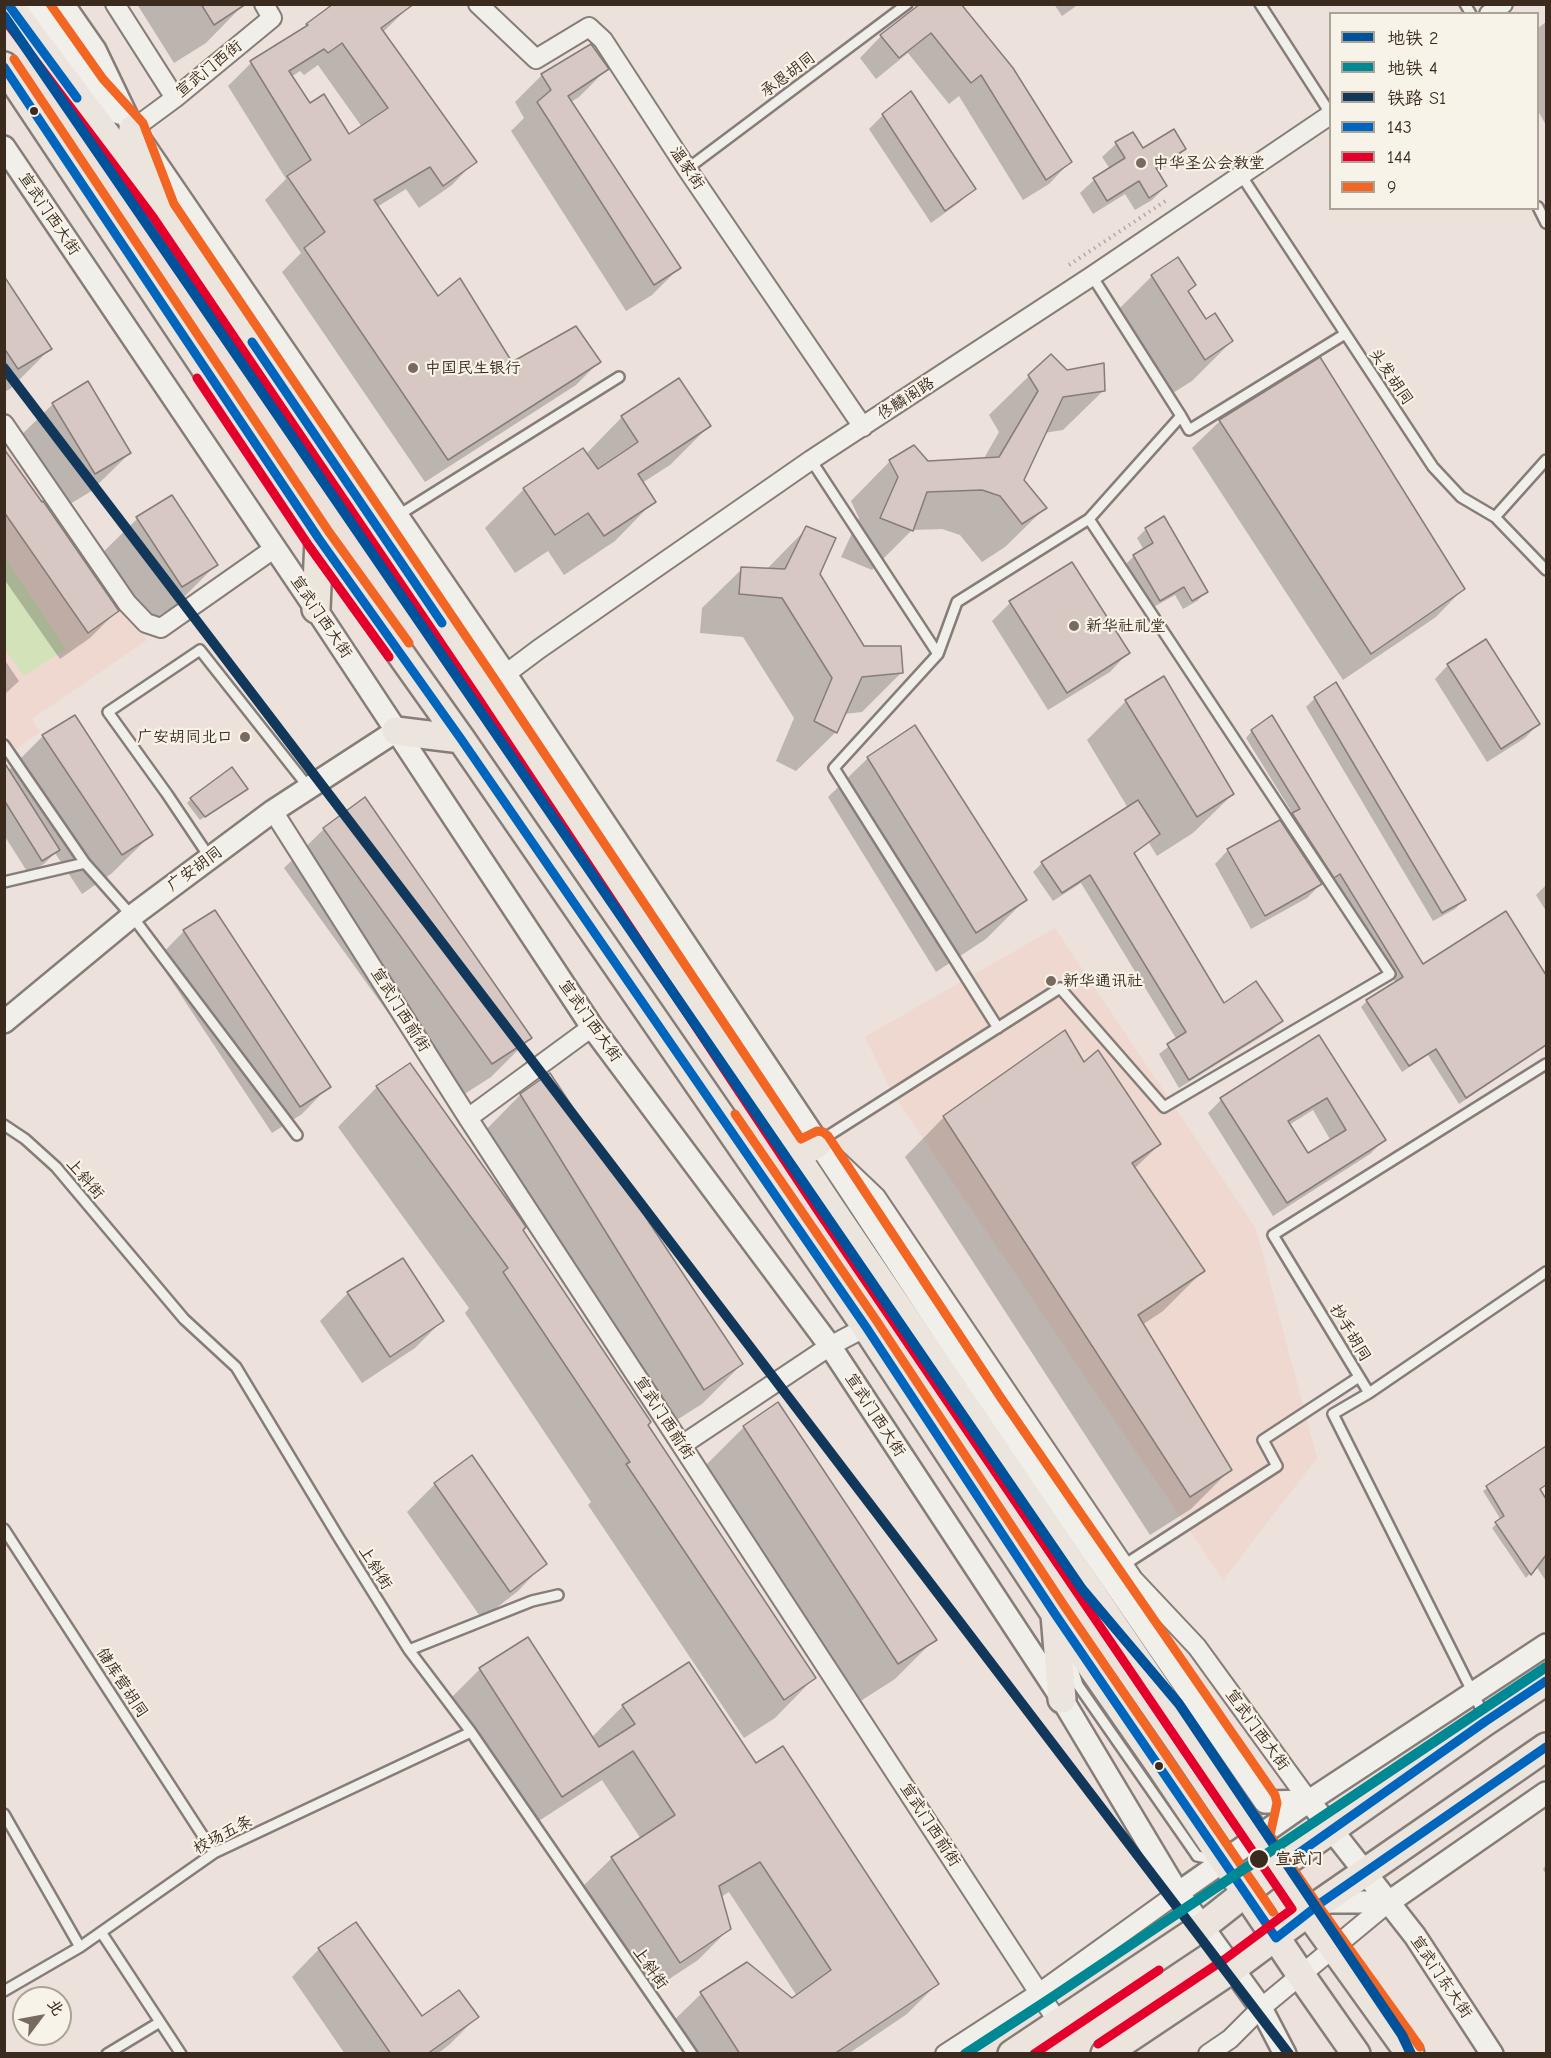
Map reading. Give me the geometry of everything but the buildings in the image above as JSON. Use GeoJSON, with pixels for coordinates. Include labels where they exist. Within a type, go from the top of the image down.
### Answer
{"type":"FeatureCollection","features":[{"type":"Feature","properties":{"kind":"main road","name":"宣武门西大街"},"geometry":{"type":"LineString","coordinates":[[8,4],[163,210],[496,682],[808,1150],[830,1207],[1257,1837],[1278,1867],[1315,1907],[1341,1955],[1410,2054]]}},
{"type":"Feature","properties":{"kind":"main road"},"geometry":{"type":"LineString","coordinates":[[4,66],[319,539],[461,739],[866,1327],[1055,1614],[1153,1754],[1348,2047]]}},
{"type":"Feature","properties":{"kind":"main road"},"geometry":{"type":"LineString","coordinates":[[133,129],[163,210]]}},
{"type":"Feature","properties":{"kind":"main road"},"geometry":{"type":"LineString","coordinates":[[316,609],[319,539]]}},
{"type":"Feature","properties":{"kind":"main road"},"geometry":{"type":"LineString","coordinates":[[396,731],[461,739]]}},
{"type":"Feature","properties":{"kind":"main road"},"geometry":{"type":"LineString","coordinates":[[1055,1614],[1062,1699]]}},
{"type":"Feature","properties":{"kind":"main road"},"geometry":{"type":"LineString","coordinates":[[1012,2054],[1202,1927],[1278,1867],[1486,1720],[1546,1681]]}},
{"type":"Feature","properties":{"kind":"main road"},"geometry":{"type":"LineString","coordinates":[[1105,2054],[1232,1969],[1315,1907],[1546,1747]]}},
{"type":"Feature","properties":{"kind":"street","name":"宣武门西大街"},"geometry":{"type":"LineString","coordinates":[[35,4],[94,87],[133,129]]}},
{"type":"Feature","properties":{"kind":"street","name":"宣武门西大街"},"geometry":{"type":"LineString","coordinates":[[63,4],[95,50],[133,129],[397,517],[496,682]]}},
{"type":"Feature","properties":{"kind":"street"},"geometry":{"type":"LineString","coordinates":[[115,4],[175,98]]}},
{"type":"Feature","properties":{"kind":"street","name":"宣武门西街"},"geometry":{"type":"LineString","coordinates":[[133,129],[175,98],[272,18],[264,4]]}},
{"type":"Feature","properties":{"kind":"street","name":"温家街"},"geometry":{"type":"LineString","coordinates":[[478,4],[536,59],[589,27],[603,40],[687,169],[863,427]]}},
{"type":"Feature","properties":{"kind":"street","name":"佟麟阁路"},"geometry":{"type":"LineString","coordinates":[[496,682],[539,649],[812,460],[1092,276],[1329,115]]}},
{"type":"Feature","properties":{"kind":"street","name":"宣武门西大街"},"geometry":{"type":"LineString","coordinates":[[4,147],[316,609],[592,1027],[830,1346],[1062,1699],[1178,1893],[1261,2008]]}},
{"type":"Feature","properties":{"kind":"street"},"geometry":{"type":"LineString","coordinates":[[4,424],[127,603],[146,623],[161,628],[275,548]]}},
{"type":"Feature","properties":{"kind":"street","name":"广安胡同"},"geometry":{"type":"LineString","coordinates":[[4,1022],[132,916],[273,811],[396,731]]}},
{"type":"Feature","properties":{"kind":"street","name":"宣武门西前街"},"geometry":{"type":"LineString","coordinates":[[273,811],[468,1118],[1058,2022]]}},
{"type":"Feature","properties":{"kind":"street"},"geometry":{"type":"LineString","coordinates":[[468,1118],[592,1027]]}},
{"type":"Feature","properties":{"kind":"street","name":"宣武门西大街"},"geometry":{"type":"LineString","coordinates":[[808,1150],[876,1197],[1133,1579],[1197,1647],[1309,1801]]}},
{"type":"Feature","properties":{"kind":"street","name":"宣武门西大街"},"geometry":{"type":"LineString","coordinates":[[808,1150],[991,1405],[1264,1802]]}},
{"type":"Feature","properties":{"kind":"street"},"geometry":{"type":"LineString","coordinates":[[682,1445],[830,1346],[866,1327]]}},
{"type":"Feature","properties":{"kind":"street"},"geometry":{"type":"LineString","coordinates":[[945,2054],[1039,1993],[1309,1801],[1546,1645]]}},
{"type":"Feature","properties":{"kind":"street"},"geometry":{"type":"LineString","coordinates":[[1208,2054],[1230,2039],[1261,2008],[1389,1902],[1546,1793]]}},
{"type":"Feature","properties":{"kind":"street"},"geometry":{"type":"LineString","coordinates":[[1257,1837],[1264,1802],[1309,1801]]}},
{"type":"Feature","properties":{"kind":"street","name":"宣武门东大街"},"geometry":{"type":"LineString","coordinates":[[1309,1801],[1415,1936],[1492,2054]]}},
{"type":"Feature","properties":{"kind":"street"},"geometry":{"type":"LineString","coordinates":[[1315,1907],[1389,1902]]}},
{"type":"Feature","properties":{"kind":"street"},"geometry":{"type":"LineString","coordinates":[[1261,2008],[1285,2054]]}},
{"type":"Feature","properties":{"kind":"lane","name":"承恩胡同"},"geometry":{"type":"LineString","coordinates":[[687,169],[907,4]]}},
{"type":"Feature","properties":{"kind":"lane"},"geometry":{"type":"LineString","coordinates":[[1260,4],[1329,112]]}},
{"type":"Feature","properties":{"kind":"lane","name":"头发胡同"},"geometry":{"type":"LineString","coordinates":[[1241,175],[1442,478],[1461,497],[1495,517],[1546,570]]}},
{"type":"Feature","properties":{"kind":"lane"},"geometry":{"type":"LineString","coordinates":[[1539,209],[1546,223]]}},
{"type":"Feature","properties":{"kind":"lane"},"geometry":{"type":"LineString","coordinates":[[1092,276],[1189,430],[1345,334]]}},
{"type":"Feature","properties":{"kind":"lane"},"geometry":{"type":"LineString","coordinates":[[397,517],[619,377]]}},
{"type":"Feature","properties":{"kind":"lane"},"geometry":{"type":"LineString","coordinates":[[998,1028],[834,768],[938,654],[957,602],[1089,519],[1181,416]]}},
{"type":"Feature","properties":{"kind":"lane"},"geometry":{"type":"LineString","coordinates":[[812,460],[938,654]]}},
{"type":"Feature","properties":{"kind":"lane"},"geometry":{"type":"LineString","coordinates":[[1495,517],[1546,460]]}},
{"type":"Feature","properties":{"kind":"lane"},"geometry":{"type":"LineString","coordinates":[[808,1150],[1060,988],[1164,1107],[1390,974],[1089,519]]}},
{"type":"Feature","properties":{"kind":"lane"},"geometry":{"type":"LineString","coordinates":[[210,858],[108,712],[200,650],[309,788]]}},
{"type":"Feature","properties":{"kind":"lane"},"geometry":{"type":"LineString","coordinates":[[4,745],[85,863],[132,916],[297,1135]]}},
{"type":"Feature","properties":{"kind":"lane"},"geometry":{"type":"LineString","coordinates":[[4,882],[85,863]]}},
{"type":"Feature","properties":{"kind":"lane","name":"抄手胡同"},"geometry":{"type":"LineString","coordinates":[[1369,1394],[1273,1235],[1546,1064]]}},
{"type":"Feature","properties":{"kind":"lane","name":"上斜街"},"geometry":{"type":"LineString","coordinates":[[4,1125],[25,1139],[56,1167],[184,1319],[236,1367],[409,1650],[471,1732],[692,2054]]}},
{"type":"Feature","properties":{"kind":"lane"},"geometry":{"type":"LineString","coordinates":[[1486,1720],[1333,1414],[1369,1394],[1546,1272]]}},
{"type":"Feature","properties":{"kind":"lane"},"geometry":{"type":"LineString","coordinates":[[1124,1565],[1277,1466],[1263,1440],[1359,1377]]}},
{"type":"Feature","properties":{"kind":"lane","name":"储库营胡同"},"geometry":{"type":"LineString","coordinates":[[4,1529],[214,1853]]}},
{"type":"Feature","properties":{"kind":"lane"},"geometry":{"type":"LineString","coordinates":[[409,1650],[532,1601],[558,1595]]}},
{"type":"Feature","properties":{"kind":"lane","name":"校场五条"},"geometry":{"type":"LineString","coordinates":[[4,1991],[80,1947],[214,1853],[471,1732]]}},
{"type":"Feature","properties":{"kind":"lane"},"geometry":{"type":"LineString","coordinates":[[4,1814],[80,1947]]}},
{"type":"Feature","properties":{"kind":"lane"},"geometry":{"type":"LineString","coordinates":[[101,1932],[181,2054]]}},
{"type":"Feature","properties":{"kind":"lane"},"geometry":{"type":"LineString","coordinates":[[107,2054],[160,2022]]}},
{"type":"Feature","properties":{"kind":"shaded area"},"geometry":{"type":"Polygon","coordinates":[[[4,430],[147,640],[32,719],[40,732],[16,749],[4,732],[4,430]]]}},
{"type":"Feature","properties":{"kind":"shaded area"},"geometry":{"type":"Polygon","coordinates":[[[1055,928],[1256,1229],[1317,1458],[1223,1580],[893,1094],[865,1037],[1055,928]]]}},
{"type":"Feature","properties":{"kind":"green space"},"geometry":{"type":"Polygon","coordinates":[[[5,558],[66,649],[24,676],[5,649],[5,558]]]}},
{"type":"Feature","properties":{"kind":"metro line","name":"2"},"geometry":{"type":"LineString","coordinates":[[4,16],[1082,1589],[1179,1704],[1402,2035],[1411,2054]]}},
{"type":"Feature","properties":{"kind":"metro line","name":"4"},"geometry":{"type":"LineString","coordinates":[[965,2054],[1546,1667]]}},
{"type":"Feature","properties":{"kind":"rail line","name":"S1"},"geometry":{"type":"LineString","coordinates":[[4,368],[1289,2054]]}},
{"type":"Feature","properties":{"kind":"transit line","name":"143"},"geometry":{"type":"LineString","coordinates":[[8,4],[77,98]]}},
{"type":"Feature","properties":{"kind":"transit line","name":"9"},"geometry":{"type":"LineString","coordinates":[[50,4],[103,79],[143,123],[174,204],[801,1139],[817,1131],[828,1136],[1001,1398],[1275,1795],[1277,1803],[1270,1835],[1420,2047]]}},
{"type":"Feature","properties":{"kind":"transit line","name":"144"},"geometry":{"type":"LineString","coordinates":[[4,19],[153,217],[476,695],[820,1214],[1292,1909],[1225,1959],[1098,2044]]}},
{"type":"Feature","properties":{"kind":"transit line","name":"9"},"geometry":{"type":"LineString","coordinates":[[14,59],[329,532],[409,643]]}},
{"type":"Feature","properties":{"kind":"transit line","name":"143"},"geometry":{"type":"LineString","coordinates":[[4,67],[319,539],[461,739],[866,1327],[1055,1614],[1276,1938],[1322,1902],[1546,1747]]}},
{"type":"Feature","properties":{"kind":"transit line","name":"143"},"geometry":{"type":"LineString","coordinates":[[252,342],[442,623]]}},
{"type":"Feature","properties":{"kind":"transit line","name":"144"},"geometry":{"type":"LineString","coordinates":[[197,378],[309,546],[389,657]]}},
{"type":"Feature","properties":{"kind":"transit line","name":"9"},"geometry":{"type":"LineString","coordinates":[[735,1114],[876,1320],[1065,1607],[1273,1912]]}},
{"type":"Feature","properties":{"kind":"transit line","name":"143"},"geometry":{"type":"LineString","coordinates":[[1296,1855],[1546,1681]]}},
{"type":"Feature","properties":{"kind":"transit line","name":"144"},"geometry":{"type":"LineString","coordinates":[[1034,2054],[1159,1970]]}},
{"type":"Feature","properties":{"kind":"place","name":"中华圣公会教堂"},"geometry":{"type":"Point","coordinates":[1141,163]}},
{"type":"Feature","properties":{"kind":"place","name":"中国民生银行"},"geometry":{"type":"Point","coordinates":[413,368]}},
{"type":"Feature","properties":{"kind":"place","name":"新华社礼堂"},"geometry":{"type":"Point","coordinates":[1074,626]}},
{"type":"Feature","properties":{"kind":"place","name":"广安胡同北口"},"geometry":{"type":"Point","coordinates":[245,737]}},
{"type":"Feature","properties":{"kind":"place","name":"新华通讯社"},"geometry":{"type":"Point","coordinates":[1051,981]}},
{"type":"Feature","properties":{"kind":"place","name":"宣武门"},"geometry":{"type":"Point","coordinates":[1259,1859]}}]}
